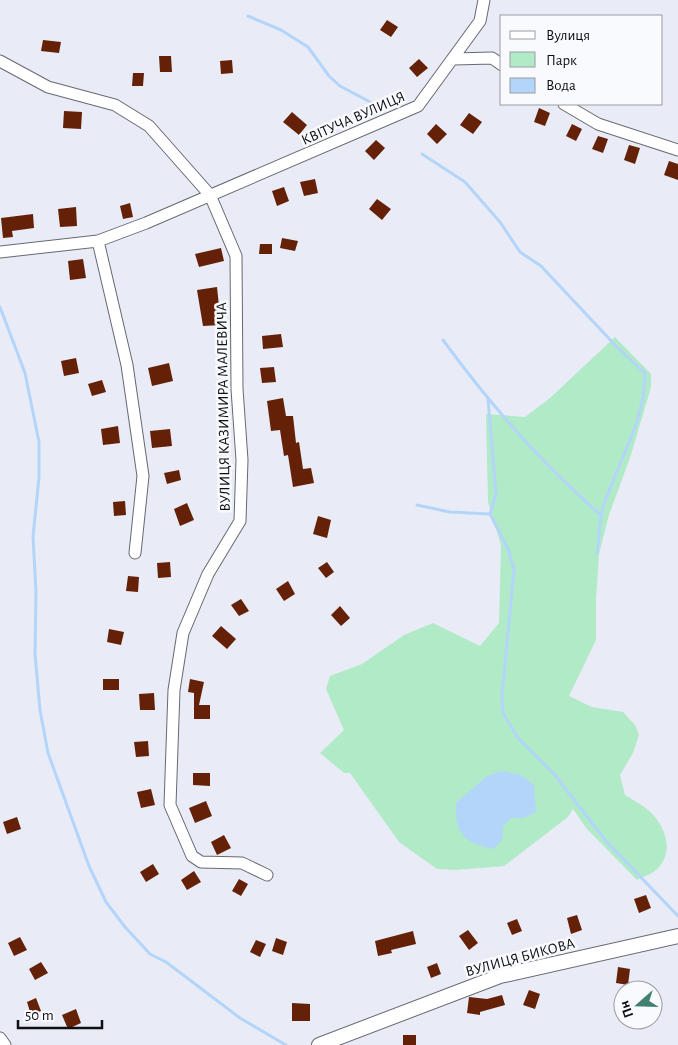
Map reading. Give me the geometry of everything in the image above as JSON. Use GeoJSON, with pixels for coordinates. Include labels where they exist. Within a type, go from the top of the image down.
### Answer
{"type":"FeatureCollection","features":[{"type":"Feature","properties":{"kind":"street","name":"КВІТУЧА ВУЛИЦЯ"},"geometry":{"type":"LineString","coordinates":[[0,252],[98,241],[146,223],[418,106],[480,21],[484,0]]}},
{"type":"Feature","properties":{"kind":"street"},"geometry":{"type":"LineString","coordinates":[[454,59],[492,58],[500,64]]}},
{"type":"Feature","properties":{"kind":"street"},"geometry":{"type":"LineString","coordinates":[[0,60],[48,87],[115,105],[149,126],[210,195]]}},
{"type":"Feature","properties":{"kind":"street"},"geometry":{"type":"LineString","coordinates":[[566,105],[598,124],[678,150]]}},
{"type":"Feature","properties":{"kind":"street","name":"ВУЛИЦЯ КАЗИМИРА МАЛЕВИЧА"},"geometry":{"type":"LineString","coordinates":[[210,195],[236,256],[237,388],[242,460],[240,521],[208,574],[183,633],[174,690],[170,809],[192,856],[201,862],[242,863],[267,875]]}},
{"type":"Feature","properties":{"kind":"street"},"geometry":{"type":"LineString","coordinates":[[98,241],[127,365],[143,476],[135,552]]}},
{"type":"Feature","properties":{"kind":"street","name":"ВУЛИЦЯ БИКОВА"},"geometry":{"type":"LineString","coordinates":[[319,1045],[500,976],[678,936]]}},
{"type":"Feature","properties":{"kind":"street"},"geometry":{"type":"LineString","coordinates":[[0,1038],[5,1045]]}},
{"type":"Feature","properties":{"kind":"green space"},"geometry":{"type":"Polygon","coordinates":[[[615,337],[651,374],[651,387],[631,455],[609,515],[599,554],[596,640],[569,696],[592,707],[623,712],[635,725],[639,735],[633,753],[620,775],[625,795],[645,808],[659,823],[666,838],[666,854],[656,870],[637,880],[586,828],[573,809],[568,817],[504,866],[456,870],[437,869],[399,842],[350,773],[344,773],[320,753],[344,730],[326,689],[330,676],[362,664],[404,635],[433,623],[480,646],[499,623],[501,545],[488,502],[486,414],[525,417],[550,398],[615,337]]]}},
{"type":"Feature","properties":{"kind":"water"},"geometry":{"type":"Polygon","coordinates":[[[501,771],[521,775],[534,785],[536,812],[524,818],[511,818],[503,826],[502,840],[494,849],[476,844],[463,835],[457,822],[456,803],[487,776],[501,771]]]}},
{"type":"Feature","properties":{"kind":"building"},"geometry":{"type":"Polygon","coordinates":[[[387,20],[398,27],[391,37],[380,30],[387,20]]]}},
{"type":"Feature","properties":{"kind":"building"},"geometry":{"type":"Polygon","coordinates":[[[43,40],[61,42],[59,53],[41,51],[43,40]]]}},
{"type":"Feature","properties":{"kind":"building"},"geometry":{"type":"Polygon","coordinates":[[[159,56],[171,56],[172,72],[160,72],[159,56]]]}},
{"type":"Feature","properties":{"kind":"building"},"geometry":{"type":"Polygon","coordinates":[[[419,59],[428,68],[417,77],[409,68],[419,59]]]}},
{"type":"Feature","properties":{"kind":"building"},"geometry":{"type":"Polygon","coordinates":[[[232,60],[233,73],[221,74],[220,61],[232,60]]]}},
{"type":"Feature","properties":{"kind":"building"},"geometry":{"type":"Polygon","coordinates":[[[133,73],[144,73],[143,86],[132,86],[133,73]]]}},
{"type":"Feature","properties":{"kind":"building"},"geometry":{"type":"Polygon","coordinates":[[[539,108],[550,113],[545,126],[534,122],[539,108]]]}},
{"type":"Feature","properties":{"kind":"building"},"geometry":{"type":"Polygon","coordinates":[[[64,111],[82,112],[81,129],[63,128],[64,111]]]}},
{"type":"Feature","properties":{"kind":"building"},"geometry":{"type":"Polygon","coordinates":[[[292,112],[307,125],[299,135],[283,122],[292,112]]]}},
{"type":"Feature","properties":{"kind":"building"},"geometry":{"type":"Polygon","coordinates":[[[469,113],[482,122],[473,134],[460,125],[469,113]]]}},
{"type":"Feature","properties":{"kind":"building"},"geometry":{"type":"Polygon","coordinates":[[[436,124],[447,134],[437,144],[427,134],[436,124]]]}},
{"type":"Feature","properties":{"kind":"building"},"geometry":{"type":"Polygon","coordinates":[[[572,124],[582,129],[576,141],[566,136],[572,124]]]}},
{"type":"Feature","properties":{"kind":"building"},"geometry":{"type":"Polygon","coordinates":[[[598,136],[608,139],[603,153],[592,149],[598,136]]]}},
{"type":"Feature","properties":{"kind":"building"},"geometry":{"type":"Polygon","coordinates":[[[376,140],[385,148],[374,160],[365,151],[376,140]]]}},
{"type":"Feature","properties":{"kind":"building"},"geometry":{"type":"Polygon","coordinates":[[[629,145],[640,148],[635,164],[624,160],[629,145]]]}},
{"type":"Feature","properties":{"kind":"building"},"geometry":{"type":"Polygon","coordinates":[[[669,161],[678,164],[678,180],[664,175],[669,161]]]}},
{"type":"Feature","properties":{"kind":"building"},"geometry":{"type":"Polygon","coordinates":[[[315,179],[318,193],[304,196],[300,182],[315,179]]]}},
{"type":"Feature","properties":{"kind":"building"},"geometry":{"type":"Polygon","coordinates":[[[284,187],[289,201],[277,206],[272,191],[284,187]]]}},
{"type":"Feature","properties":{"kind":"building"},"geometry":{"type":"Polygon","coordinates":[[[377,199],[391,209],[382,220],[369,209],[377,199]]]}},
{"type":"Feature","properties":{"kind":"building"},"geometry":{"type":"Polygon","coordinates":[[[130,203],[133,217],[123,219],[120,206],[130,203]]]}},
{"type":"Feature","properties":{"kind":"building"},"geometry":{"type":"Polygon","coordinates":[[[76,207],[77,226],[60,227],[58,209],[76,207]]]}},
{"type":"Feature","properties":{"kind":"building"},"geometry":{"type":"Polygon","coordinates":[[[33,214],[34,228],[12,231],[13,237],[3,238],[1,218],[33,214]]]}},
{"type":"Feature","properties":{"kind":"building"},"geometry":{"type":"Polygon","coordinates":[[[282,238],[298,241],[295,251],[280,248],[282,238]]]}},
{"type":"Feature","properties":{"kind":"building"},"geometry":{"type":"Polygon","coordinates":[[[260,244],[272,244],[272,254],[259,254],[260,244]]]}},
{"type":"Feature","properties":{"kind":"building"},"geometry":{"type":"Polygon","coordinates":[[[221,248],[224,261],[199,267],[195,254],[221,248]]]}},
{"type":"Feature","properties":{"kind":"building"},"geometry":{"type":"Polygon","coordinates":[[[83,259],[86,278],[70,280],[68,261],[83,259]]]}},
{"type":"Feature","properties":{"kind":"building"},"geometry":{"type":"Polygon","coordinates":[[[217,287],[221,325],[203,326],[197,290],[217,287]]]}},
{"type":"Feature","properties":{"kind":"building"},"geometry":{"type":"Polygon","coordinates":[[[281,334],[283,347],[263,349],[262,336],[281,334]]]}},
{"type":"Feature","properties":{"kind":"building"},"geometry":{"type":"Polygon","coordinates":[[[76,358],[79,373],[64,376],[61,361],[76,358]]]}},
{"type":"Feature","properties":{"kind":"building"},"geometry":{"type":"Polygon","coordinates":[[[169,363],[173,381],[152,386],[148,368],[169,363]]]}},
{"type":"Feature","properties":{"kind":"building"},"geometry":{"type":"Polygon","coordinates":[[[274,367],[276,382],[262,383],[260,368],[274,367]]]}},
{"type":"Feature","properties":{"kind":"building"},"geometry":{"type":"Polygon","coordinates":[[[102,380],[106,392],[92,396],[88,384],[102,380]]]}},
{"type":"Feature","properties":{"kind":"building"},"geometry":{"type":"Polygon","coordinates":[[[283,398],[286,416],[293,416],[296,443],[299,442],[303,469],[311,468],[314,483],[293,487],[288,455],[284,456],[280,430],[271,431],[267,401],[283,398]]]}},
{"type":"Feature","properties":{"kind":"building"},"geometry":{"type":"Polygon","coordinates":[[[118,426],[120,443],[103,445],[101,429],[118,426]]]}},
{"type":"Feature","properties":{"kind":"building"},"geometry":{"type":"Polygon","coordinates":[[[170,429],[172,446],[152,448],[150,431],[170,429]]]}},
{"type":"Feature","properties":{"kind":"building"},"geometry":{"type":"Polygon","coordinates":[[[179,470],[181,480],[167,484],[164,473],[179,470]]]}},
{"type":"Feature","properties":{"kind":"building"},"geometry":{"type":"Polygon","coordinates":[[[125,501],[126,515],[114,516],[113,502],[125,501]]]}},
{"type":"Feature","properties":{"kind":"building"},"geometry":{"type":"Polygon","coordinates":[[[187,503],[194,520],[180,526],[174,509],[187,503]]]}},
{"type":"Feature","properties":{"kind":"building"},"geometry":{"type":"Polygon","coordinates":[[[318,516],[331,520],[327,538],[313,534],[318,516]]]}},
{"type":"Feature","properties":{"kind":"building"},"geometry":{"type":"Polygon","coordinates":[[[170,562],[171,577],[158,578],[157,563],[170,562]]]}},
{"type":"Feature","properties":{"kind":"building"},"geometry":{"type":"Polygon","coordinates":[[[327,562],[334,572],[326,578],[318,568],[327,562]]]}},
{"type":"Feature","properties":{"kind":"building"},"geometry":{"type":"Polygon","coordinates":[[[128,576],[139,577],[138,592],[126,591],[128,576]]]}},
{"type":"Feature","properties":{"kind":"building"},"geometry":{"type":"Polygon","coordinates":[[[288,581],[295,594],[284,601],[276,589],[288,581]]]}},
{"type":"Feature","properties":{"kind":"building"},"geometry":{"type":"Polygon","coordinates":[[[241,599],[249,611],[239,616],[231,605],[241,599]]]}},
{"type":"Feature","properties":{"kind":"building"},"geometry":{"type":"Polygon","coordinates":[[[340,606],[350,618],[341,626],[331,615],[340,606]]]}},
{"type":"Feature","properties":{"kind":"building"},"geometry":{"type":"Polygon","coordinates":[[[221,626],[236,639],[227,649],[212,636],[221,626]]]}},
{"type":"Feature","properties":{"kind":"building"},"geometry":{"type":"Polygon","coordinates":[[[109,629],[124,632],[121,645],[107,642],[109,629]]]}},
{"type":"Feature","properties":{"kind":"building"},"geometry":{"type":"Polygon","coordinates":[[[103,679],[119,679],[119,690],[103,690],[103,679]]]}},
{"type":"Feature","properties":{"kind":"building"},"geometry":{"type":"Polygon","coordinates":[[[190,679],[204,682],[199,705],[210,705],[210,719],[194,719],[194,693],[188,692],[190,679]]]}},
{"type":"Feature","properties":{"kind":"building"},"geometry":{"type":"Polygon","coordinates":[[[154,693],[155,710],[140,710],[139,694],[154,693]]]}},
{"type":"Feature","properties":{"kind":"building"},"geometry":{"type":"Polygon","coordinates":[[[148,741],[149,756],[136,757],[134,742],[148,741]]]}},
{"type":"Feature","properties":{"kind":"building"},"geometry":{"type":"Polygon","coordinates":[[[193,773],[210,773],[210,786],[193,785],[193,773]]]}},
{"type":"Feature","properties":{"kind":"building"},"geometry":{"type":"Polygon","coordinates":[[[151,789],[155,805],[141,808],[137,792],[151,789]]]}},
{"type":"Feature","properties":{"kind":"building"},"geometry":{"type":"Polygon","coordinates":[[[206,801],[212,816],[195,823],[189,808],[206,801]]]}},
{"type":"Feature","properties":{"kind":"building"},"geometry":{"type":"Polygon","coordinates":[[[17,817],[21,829],[7,834],[3,822],[17,817]]]}},
{"type":"Feature","properties":{"kind":"building"},"geometry":{"type":"Polygon","coordinates":[[[224,835],[231,848],[217,855],[211,842],[224,835]]]}},
{"type":"Feature","properties":{"kind":"building"},"geometry":{"type":"Polygon","coordinates":[[[153,864],[159,874],[146,882],[140,872],[153,864]]]}},
{"type":"Feature","properties":{"kind":"building"},"geometry":{"type":"Polygon","coordinates":[[[194,871],[201,882],[187,890],[181,880],[194,871]]]}},
{"type":"Feature","properties":{"kind":"building"},"geometry":{"type":"Polygon","coordinates":[[[239,879],[248,884],[241,896],[232,891],[239,879]]]}},
{"type":"Feature","properties":{"kind":"building"},"geometry":{"type":"Polygon","coordinates":[[[646,895],[651,908],[639,913],[634,899],[646,895]]]}},
{"type":"Feature","properties":{"kind":"building"},"geometry":{"type":"Polygon","coordinates":[[[577,915],[582,930],[571,934],[567,918],[577,915]]]}},
{"type":"Feature","properties":{"kind":"building"},"geometry":{"type":"Polygon","coordinates":[[[517,919],[522,931],[512,935],[507,923],[517,919]]]}},
{"type":"Feature","properties":{"kind":"building"},"geometry":{"type":"Polygon","coordinates":[[[468,930],[478,943],[469,950],[459,936],[468,930]]]}},
{"type":"Feature","properties":{"kind":"building"},"geometry":{"type":"Polygon","coordinates":[[[413,931],[416,944],[391,950],[392,953],[378,956],[375,941],[413,931]]]}},
{"type":"Feature","properties":{"kind":"building"},"geometry":{"type":"Polygon","coordinates":[[[20,937],[27,950],[14,956],[8,943],[20,937]]]}},
{"type":"Feature","properties":{"kind":"building"},"geometry":{"type":"Polygon","coordinates":[[[276,938],[287,942],[283,955],[272,951],[276,938]]]}},
{"type":"Feature","properties":{"kind":"building"},"geometry":{"type":"Polygon","coordinates":[[[256,940],[266,944],[260,957],[250,952],[256,940]]]}},
{"type":"Feature","properties":{"kind":"building"},"geometry":{"type":"Polygon","coordinates":[[[41,962],[48,973],[35,980],[29,969],[41,962]]]}},
{"type":"Feature","properties":{"kind":"building"},"geometry":{"type":"Polygon","coordinates":[[[437,963],[441,974],[431,978],[427,967],[437,963]]]}},
{"type":"Feature","properties":{"kind":"building"},"geometry":{"type":"Polygon","coordinates":[[[618,967],[630,969],[629,980],[616,980],[618,967]]]}},
{"type":"Feature","properties":{"kind":"building"},"geometry":{"type":"Polygon","coordinates":[[[529,990],[540,994],[535,1009],[523,1005],[529,990]]]}},
{"type":"Feature","properties":{"kind":"building"},"geometry":{"type":"Polygon","coordinates":[[[502,995],[505,1005],[480,1012],[480,1015],[467,1013],[469,997],[487,999],[502,995]]]}},
{"type":"Feature","properties":{"kind":"building"},"geometry":{"type":"Polygon","coordinates":[[[36,998],[41,1011],[31,1015],[27,1002],[36,998]]]}},
{"type":"Feature","properties":{"kind":"building"},"geometry":{"type":"Polygon","coordinates":[[[292,1003],[310,1004],[310,1021],[292,1021],[292,1003]]]}},
{"type":"Feature","properties":{"kind":"building"},"geometry":{"type":"Polygon","coordinates":[[[76,1009],[81,1023],[68,1029],[62,1015],[76,1009]]]}},
{"type":"Feature","properties":{"kind":"building"},"geometry":{"type":"Polygon","coordinates":[[[403,1035],[416,1035],[416,1045],[403,1045],[403,1035]]]}},
{"type":"Feature","properties":{"kind":"waterway"},"geometry":{"type":"LineString","coordinates":[[248,16],[281,30],[308,47],[329,76],[340,86],[372,103],[375,113]]}},
{"type":"Feature","properties":{"kind":"waterway"},"geometry":{"type":"LineString","coordinates":[[422,154],[465,182],[500,222],[520,252],[541,266],[615,345],[645,373],[644,392],[635,427],[602,511],[597,553]]}},
{"type":"Feature","properties":{"kind":"waterway"},"geometry":{"type":"LineString","coordinates":[[0,307],[25,373],[39,442],[39,477],[33,537],[36,592],[35,654],[40,710],[48,753],[89,866],[106,902],[125,927],[150,954],[166,962],[240,1018],[286,1045]]}},
{"type":"Feature","properties":{"kind":"waterway"},"geometry":{"type":"LineString","coordinates":[[443,340],[517,432],[558,475],[601,515]]}},
{"type":"Feature","properties":{"kind":"waterway"},"geometry":{"type":"LineString","coordinates":[[488,399],[496,494],[490,514]]}},
{"type":"Feature","properties":{"kind":"waterway"},"geometry":{"type":"LineString","coordinates":[[417,505],[450,512],[490,514],[508,549],[514,569],[502,696],[503,713],[518,738],[554,774],[606,841],[678,916]]}}]}
